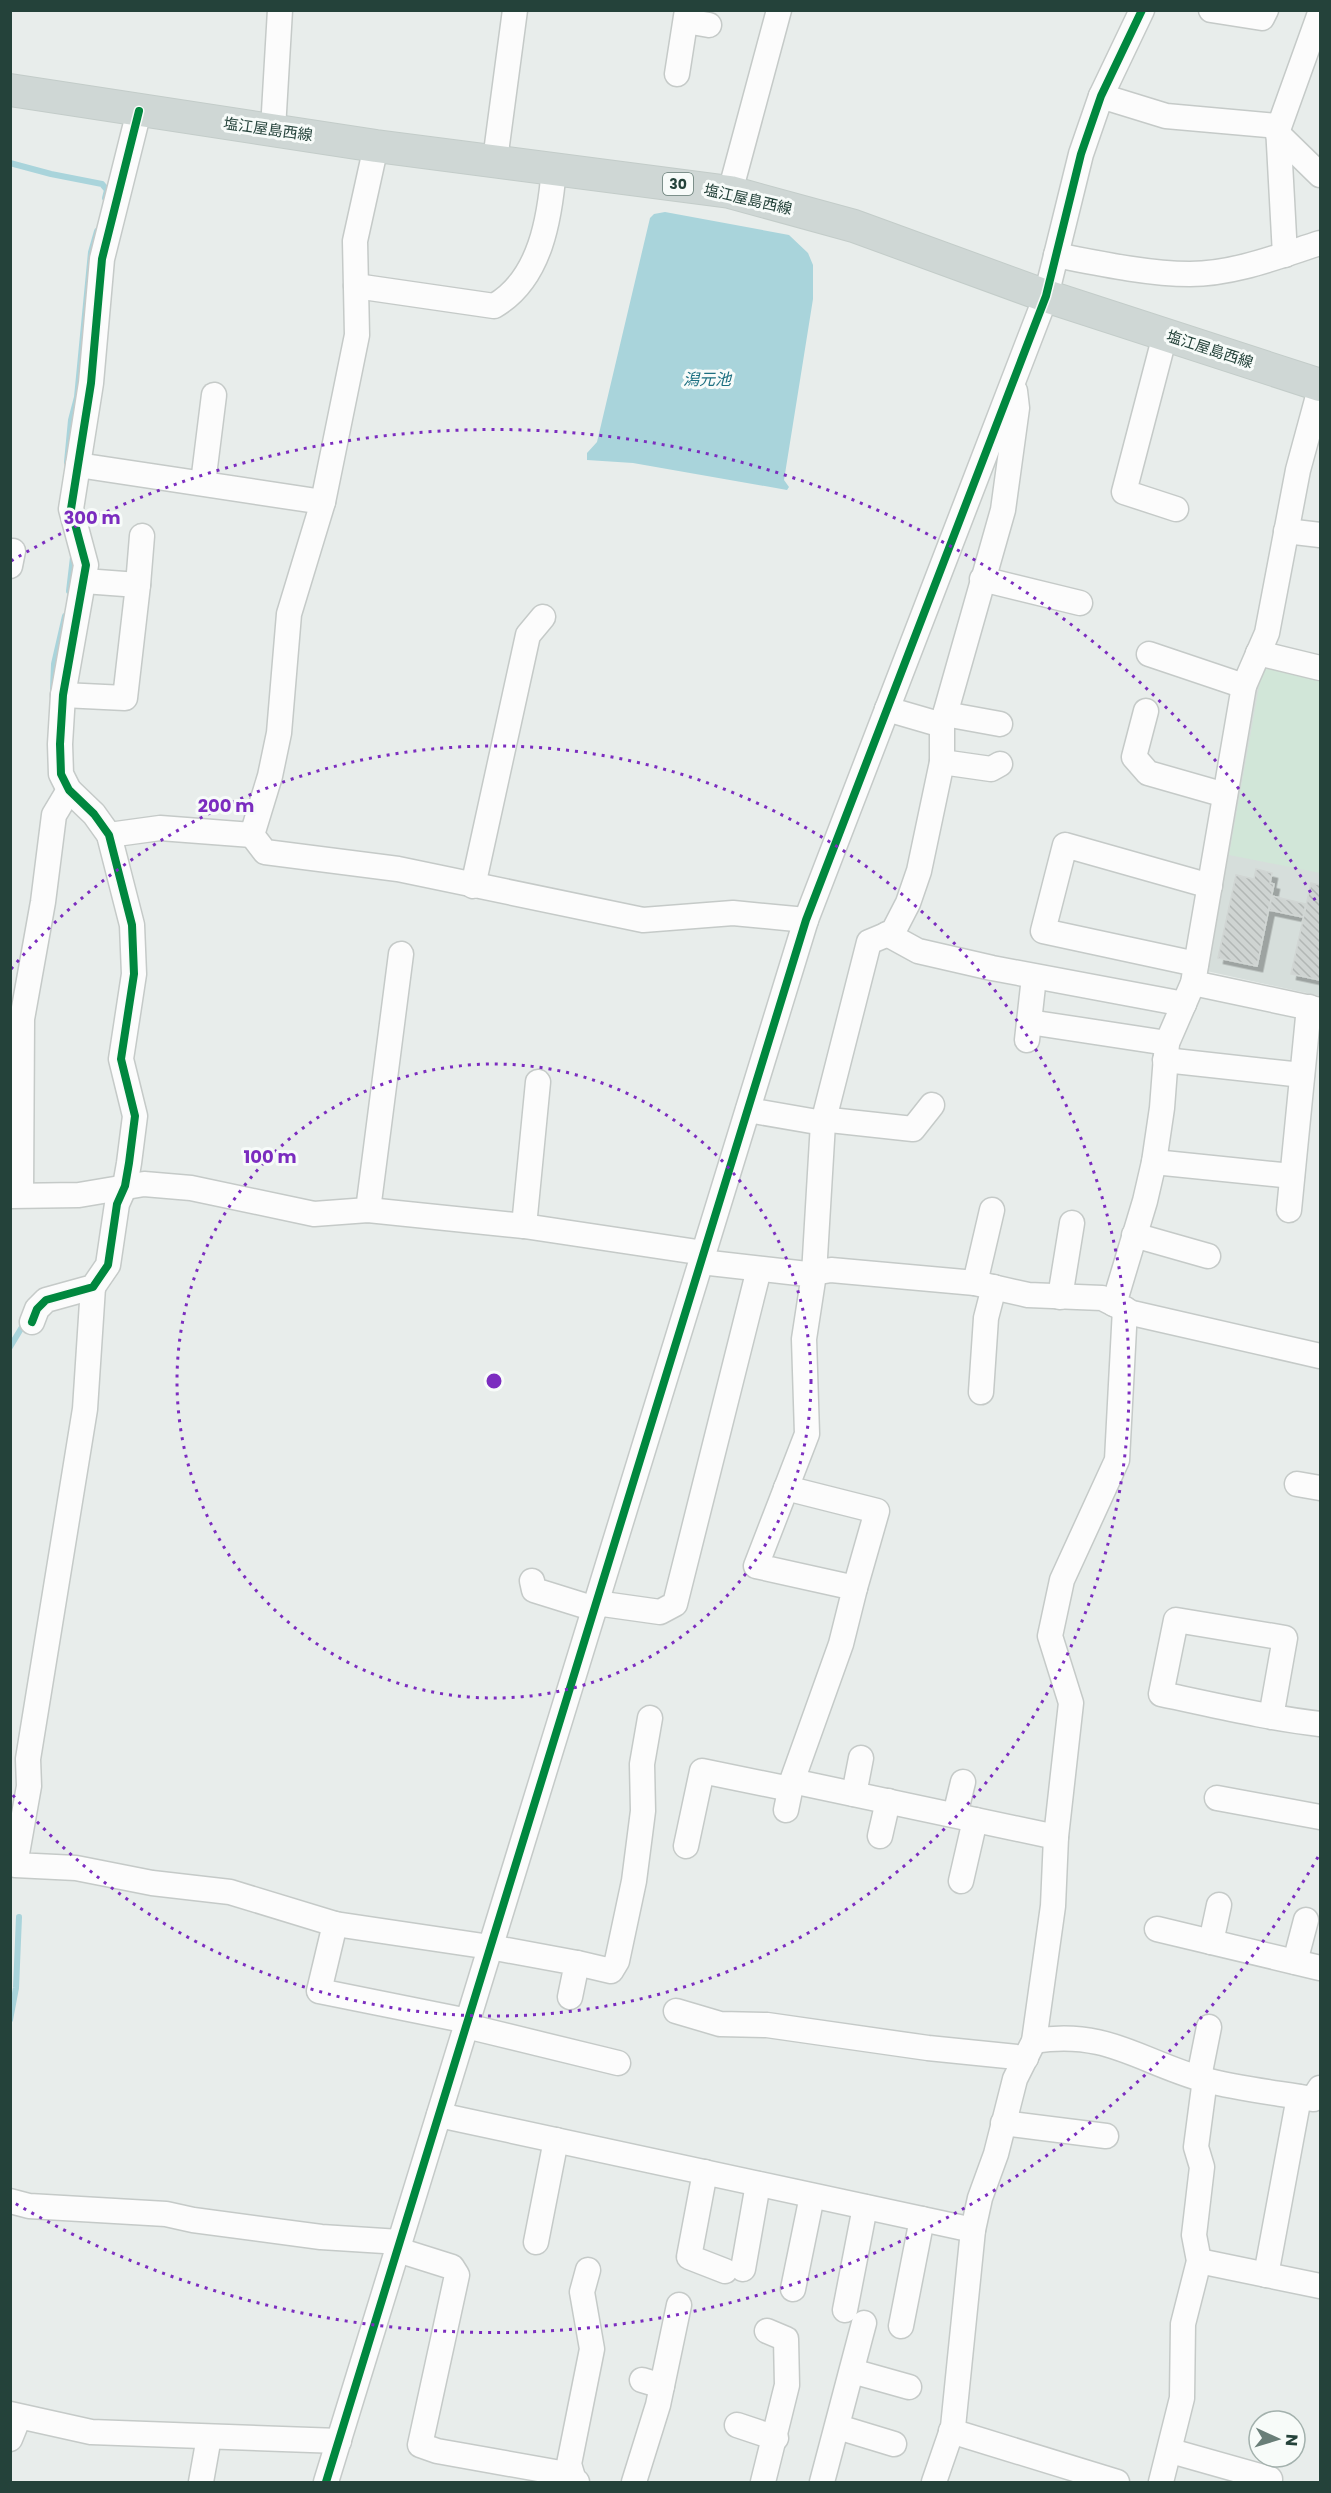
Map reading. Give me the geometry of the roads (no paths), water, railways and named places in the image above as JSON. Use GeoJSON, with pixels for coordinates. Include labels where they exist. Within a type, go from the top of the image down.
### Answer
{"type":"FeatureCollection","features":[{"type":"Feature","properties":{"kind":"main road","name":"塩江屋島西線"},"geometry":{"type":"LineString","coordinates":[[10,90],[376,146],[730,192],[854,226],[1046,296],[1165,335],[1319,380]]}},
{"type":"Feature","properties":{"kind":"street"},"geometry":{"type":"LineString","coordinates":[[273,129],[280,10]]}},
{"type":"Feature","properties":{"kind":"street"},"geometry":{"type":"LineString","coordinates":[[495,160],[515,10]]}},
{"type":"Feature","properties":{"kind":"street"},"geometry":{"type":"LineString","coordinates":[[730,192],[778,10]]}},
{"type":"Feature","properties":{"kind":"street"},"geometry":{"type":"LineString","coordinates":[[326,2482],[806,920],[1046,296],[1080,154],[1101,96],[1142,10]]}},
{"type":"Feature","properties":{"kind":"street"},"geometry":{"type":"LineString","coordinates":[[1211,10],[1262,18],[1266,10]]}},
{"type":"Feature","properties":{"kind":"street"},"geometry":{"type":"LineString","coordinates":[[1278,132],[1320,11]]}},
{"type":"Feature","properties":{"kind":"street"},"geometry":{"type":"LineString","coordinates":[[677,74],[694,19]]}},
{"type":"Feature","properties":{"kind":"street"},"geometry":{"type":"LineString","coordinates":[[1101,96],[1166,116],[1278,126],[1285,255]]}},
{"type":"Feature","properties":{"kind":"street"},"geometry":{"type":"LineString","coordinates":[[139,111],[102,259],[91,383],[71,509],[86,565],[63,695],[60,744],[61,774],[69,790],[94,814],[109,835],[135,944],[134,974],[121,1059],[135,1116],[116,1189],[117,1204],[108,1265],[93,1287],[85,1409],[28,1759],[29,1786],[15,1865],[76,1868],[152,1883],[230,1892],[335,1924],[490,1947],[611,1971],[617,1961],[634,1881],[643,1811],[642,1764],[650,1718]]}},
{"type":"Feature","properties":{"kind":"street"},"geometry":{"type":"LineString","coordinates":[[1278,132],[1320,175]]}},
{"type":"Feature","properties":{"kind":"street"},"geometry":{"type":"LineString","coordinates":[[252,835],[270,776],[279,733],[289,614],[323,502],[357,335],[355,241],[376,146]]}},
{"type":"Feature","properties":{"kind":"street"},"geometry":{"type":"LineString","coordinates":[[356,286],[494,306],[508,298],[537,255],[550,213],[554,168]]}},
{"type":"Feature","properties":{"kind":"street"},"geometry":{"type":"LineString","coordinates":[[1056,255],[1103,264],[1190,274],[1233,269],[1320,243]]}},
{"type":"Feature","properties":{"kind":"street"},"geometry":{"type":"LineString","coordinates":[[1165,335],[1124,492],[1176,508]]}},
{"type":"Feature","properties":{"kind":"street"},"geometry":{"type":"LineString","coordinates":[[934,2482],[951,2431],[973,2230],[1015,2079],[1030,2050],[1053,1906],[1056,1837],[1071,1703],[1050,1636],[1062,1580],[1117,1460],[1120,1306],[1134,1235],[1154,1162],[1166,1051],[1191,984],[1244,686],[1267,633],[1298,470],[1319,380]]}},
{"type":"Feature","properties":{"kind":"street"},"geometry":{"type":"LineString","coordinates":[[855,1588],[756,1566],[807,1434],[804,1340],[814,1274],[823,1124],[869,942],[893,932],[908,903],[919,871],[942,762],[943,720],[1003,510],[1017,408],[1013,382]]}},
{"type":"Feature","properties":{"kind":"street"},"geometry":{"type":"LineString","coordinates":[[203,483],[214,395]]}},
{"type":"Feature","properties":{"kind":"street"},"geometry":{"type":"LineString","coordinates":[[78,465],[323,502]]}},
{"type":"Feature","properties":{"kind":"street"},"geometry":{"type":"LineString","coordinates":[[1286,531],[1320,535]]}},
{"type":"Feature","properties":{"kind":"street"},"geometry":{"type":"LineString","coordinates":[[63,695],[125,698],[142,536]]}},
{"type":"Feature","properties":{"kind":"street"},"geometry":{"type":"LineString","coordinates":[[982,579],[1080,603]]}},
{"type":"Feature","properties":{"kind":"street"},"geometry":{"type":"LineString","coordinates":[[84,581],[138,585]]}},
{"type":"Feature","properties":{"kind":"street"},"geometry":{"type":"LineString","coordinates":[[472,886],[528,635],[543,617]]}},
{"type":"Feature","properties":{"kind":"street"},"geometry":{"type":"LineString","coordinates":[[1258,653],[1320,668]]}},
{"type":"Feature","properties":{"kind":"street"},"geometry":{"type":"LineString","coordinates":[[1149,654],[1244,686]]}},
{"type":"Feature","properties":{"kind":"street"},"geometry":{"type":"LineString","coordinates":[[887,710],[943,720],[1000,724]]}},
{"type":"Feature","properties":{"kind":"street"},"geometry":{"type":"LineString","coordinates":[[1146,711],[1134,757],[1148,773],[1225,795]]}},
{"type":"Feature","properties":{"kind":"street"},"geometry":{"type":"LineString","coordinates":[[942,762],[991,769],[1000,765]]}},
{"type":"Feature","properties":{"kind":"street"},"geometry":{"type":"LineString","coordinates":[[69,790],[54,815],[43,902],[22,1019],[16,1195],[116,1189],[144,1184],[190,1188],[314,1214],[368,1210],[524,1226],[759,1269],[814,1274],[831,1270],[984,1285],[1028,1295],[1102,1298],[1120,1306],[1320,1356]]}},
{"type":"Feature","properties":{"kind":"street"},"geometry":{"type":"LineString","coordinates":[[109,835],[160,828],[252,835],[265,852],[398,869],[643,920],[733,913],[806,920]]}},
{"type":"Feature","properties":{"kind":"street"},"geometry":{"type":"LineString","coordinates":[[1210,886],[1065,845],[1043,931],[1191,984],[1315,1009],[1302,1075],[1289,1210]]}},
{"type":"Feature","properties":{"kind":"street"},"geometry":{"type":"LineString","coordinates":[[887,934],[918,951],[1034,976],[1191,984]]}},
{"type":"Feature","properties":{"kind":"street"},"geometry":{"type":"LineString","coordinates":[[368,1210],[401,954]]}},
{"type":"Feature","properties":{"kind":"street"},"geometry":{"type":"LineString","coordinates":[[1034,976],[1028,1031],[1100,1032],[1166,1051],[1302,1075]]}},
{"type":"Feature","properties":{"kind":"street"},"geometry":{"type":"LineString","coordinates":[[524,1226],[538,1082]]}},
{"type":"Feature","properties":{"kind":"street"},"geometry":{"type":"LineString","coordinates":[[748,1110],[823,1124],[830,1120],[914,1129],[932,1105]]}},
{"type":"Feature","properties":{"kind":"street"},"geometry":{"type":"LineString","coordinates":[[1154,1162],[1292,1176]]}},
{"type":"Feature","properties":{"kind":"street"},"geometry":{"type":"LineString","coordinates":[[981,1392],[986,1318],[984,1285],[992,1210]]}},
{"type":"Feature","properties":{"kind":"street"},"geometry":{"type":"LineString","coordinates":[[1060,1297],[1072,1223]]}},
{"type":"Feature","properties":{"kind":"street"},"geometry":{"type":"LineString","coordinates":[[1134,1235],[1208,1256]]}},
{"type":"Feature","properties":{"kind":"street"},"geometry":{"type":"LineString","coordinates":[[532,1581],[534,1590],[596,1606],[660,1612],[675,1604],[759,1269]]}},
{"type":"Feature","properties":{"kind":"street"},"geometry":{"type":"LineString","coordinates":[[32,1322],[37,1309],[46,1300],[93,1287]]}},
{"type":"Feature","properties":{"kind":"street"},"geometry":{"type":"LineString","coordinates":[[786,1488],[877,1511],[841,1644],[790,1793]]}},
{"type":"Feature","properties":{"kind":"street"},"geometry":{"type":"LineString","coordinates":[[1271,1717],[1285,1638],[1176,1620],[1161,1694],[1271,1717],[1320,1724]]}},
{"type":"Feature","properties":{"kind":"street"},"geometry":{"type":"LineString","coordinates":[[854,1794],[861,1758]]}},
{"type":"Feature","properties":{"kind":"street"},"geometry":{"type":"LineString","coordinates":[[686,1846],[702,1770],[790,1793],[854,1794],[1056,1837]]}},
{"type":"Feature","properties":{"kind":"street"},"geometry":{"type":"LineString","coordinates":[[961,1881],[965,1818],[963,1782]]}},
{"type":"Feature","properties":{"kind":"street"},"geometry":{"type":"LineString","coordinates":[[1217,1798],[1320,1816]]}},
{"type":"Feature","properties":{"kind":"street"},"geometry":{"type":"LineString","coordinates":[[880,1836],[888,1801]]}},
{"type":"Feature","properties":{"kind":"street"},"geometry":{"type":"LineString","coordinates":[[1211,1942],[1219,1905]]}},
{"type":"Feature","properties":{"kind":"street"},"geometry":{"type":"LineString","coordinates":[[1295,1962],[1306,1920]]}},
{"type":"Feature","properties":{"kind":"street"},"geometry":{"type":"LineString","coordinates":[[335,1924],[319,1992],[467,2024],[618,2063]]}},
{"type":"Feature","properties":{"kind":"street"},"geometry":{"type":"LineString","coordinates":[[1156,1929],[1320,1968]]}},
{"type":"Feature","properties":{"kind":"street"},"geometry":{"type":"LineString","coordinates":[[570,1997],[577,1963]]}},
{"type":"Feature","properties":{"kind":"street"},"geometry":{"type":"LineString","coordinates":[[676,2011],[720,2024],[767,2025],[928,2048],[1030,2050],[1060,2037],[1103,2042],[1202,2078],[1313,2097],[1266,2275]]}},
{"type":"Feature","properties":{"kind":"street"},"geometry":{"type":"LineString","coordinates":[[1161,2482],[1171,2451],[1182,2398],[1183,2324],[1199,2261],[1194,2235],[1202,2167],[1196,2147],[1209,2027]]}},
{"type":"Feature","properties":{"kind":"street"},"geometry":{"type":"LineString","coordinates":[[439,2115],[973,2230]]}},
{"type":"Feature","properties":{"kind":"street"},"geometry":{"type":"LineString","coordinates":[[1003,2123],[1106,2136]]}},
{"type":"Feature","properties":{"kind":"street"},"geometry":{"type":"LineString","coordinates":[[536,2242],[556,2140]]}},
{"type":"Feature","properties":{"kind":"street"},"geometry":{"type":"LineString","coordinates":[[705,2172],[690,2257],[734,2270],[758,2184]]}},
{"type":"Feature","properties":{"kind":"street"},"geometry":{"type":"LineString","coordinates":[[794,2289],[812,2196]]}},
{"type":"Feature","properties":{"kind":"street"},"geometry":{"type":"LineString","coordinates":[[10,2200],[29,2206],[166,2214],[399,2246],[452,2267],[457,2275],[420,2445],[437,2451],[574,2479],[569,2463],[592,2349],[582,2292],[588,2270]]}},
{"type":"Feature","properties":{"kind":"street"},"geometry":{"type":"LineString","coordinates":[[822,2482],[852,2371],[865,2207]]}},
{"type":"Feature","properties":{"kind":"street"},"geometry":{"type":"LineString","coordinates":[[901,2326],[922,2219]]}},
{"type":"Feature","properties":{"kind":"street"},"geometry":{"type":"LineString","coordinates":[[1199,2261],[1320,2286]]}},
{"type":"Feature","properties":{"kind":"street"},"geometry":{"type":"LineString","coordinates":[[634,2482],[652,2383],[680,2305]]}},
{"type":"Feature","properties":{"kind":"street"},"geometry":{"type":"LineString","coordinates":[[763,2482],[788,2385],[786,2339],[767,2331]]}},
{"type":"Feature","properties":{"kind":"street"},"geometry":{"type":"LineString","coordinates":[[852,2371],[909,2386]]}},
{"type":"Feature","properties":{"kind":"street"},"geometry":{"type":"LineString","coordinates":[[10,2439],[15,2415],[91,2432],[339,2441]]}},
{"type":"Feature","properties":{"kind":"street"},"geometry":{"type":"LineString","coordinates":[[737,2426],[776,2438]]}},
{"type":"Feature","properties":{"kind":"street"},"geometry":{"type":"LineString","coordinates":[[837,2427],[894,2444]]}},
{"type":"Feature","properties":{"kind":"street"},"geometry":{"type":"LineString","coordinates":[[951,2431],[1117,2482]]}},
{"type":"Feature","properties":{"kind":"street"},"geometry":{"type":"LineString","coordinates":[[201,2482],[209,2437]]}},
{"type":"Feature","properties":{"kind":"street"},"geometry":{"type":"LineString","coordinates":[[1171,2451],[1270,2479]]}},
{"type":"Feature","properties":{"kind":"water","name":"潟元池"},"geometry":{"type":"Polygon","coordinates":[[[665,212],[789,235],[808,253],[813,265],[813,299],[784,480],[789,487],[787,490],[633,463],[587,460],[587,453],[597,442],[650,218],[654,214],[665,212]]]}},
{"type":"Feature","properties":{"kind":"waterway"},"geometry":{"type":"LineString","coordinates":[[10,163],[102,184],[107,190],[105,198]]}},
{"type":"Feature","properties":{"kind":"waterway"},"geometry":{"type":"LineString","coordinates":[[67,462],[71,420],[77,397],[91,252],[97,231]]}},
{"type":"Feature","properties":{"kind":"waterway"},"geometry":{"type":"LineString","coordinates":[[69,591],[73,557]]}},
{"type":"Feature","properties":{"kind":"waterway"},"geometry":{"type":"LineString","coordinates":[[53,689],[54,664],[65,616]]}},
{"type":"Feature","properties":{"kind":"waterway"},"geometry":{"type":"LineString","coordinates":[[10,1347],[25,1322]]}},
{"type":"Feature","properties":{"kind":"waterway"},"geometry":{"type":"LineString","coordinates":[[10,2020],[16,1988],[19,1917]]}}]}
